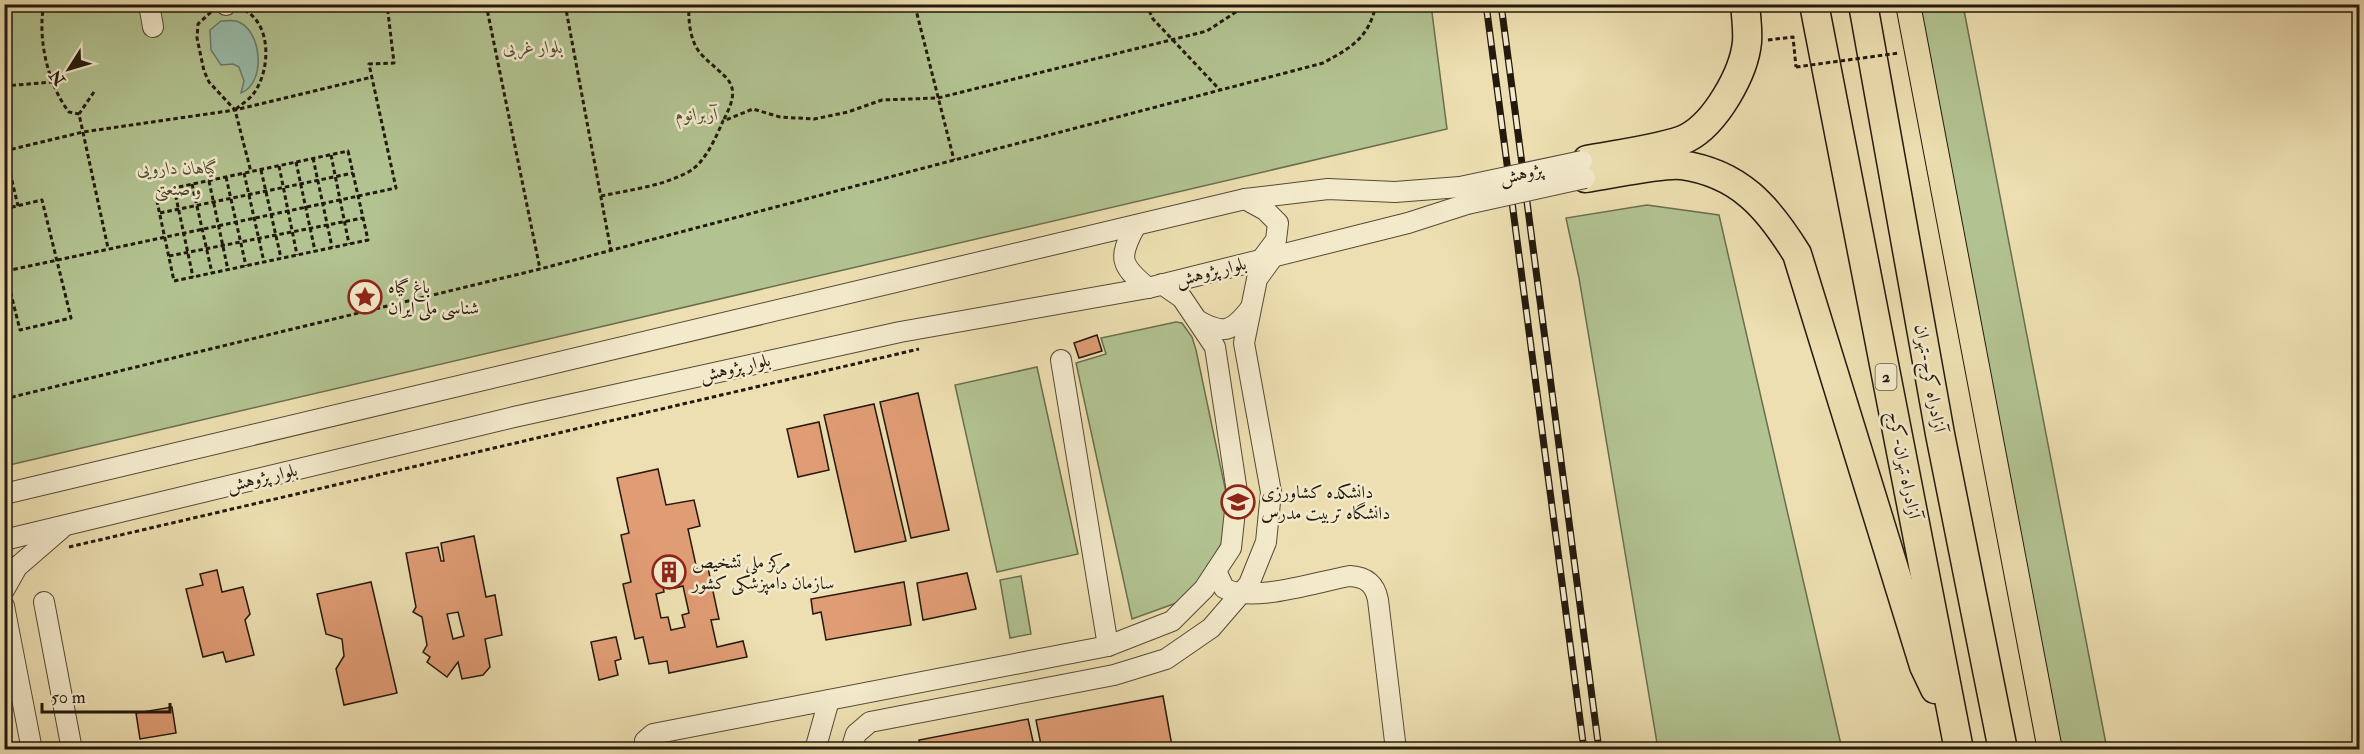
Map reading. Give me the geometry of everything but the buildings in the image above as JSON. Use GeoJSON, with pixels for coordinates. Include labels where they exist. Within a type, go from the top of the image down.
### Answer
{"type":"FeatureCollection","features":[{"type":"Feature","properties":{"kind":"highway"},"geometry":{"type":"LineString","coordinates":[[1583,169],[1687,138],[1707,119],[1730,93],[1741,63],[1747,42],[1745,4]]}},
{"type":"Feature","properties":{"kind":"highway","name":"آزادراه تهران-کرج"},"geometry":{"type":"LineString","coordinates":[[1814,4],[1957,741]]}},
{"type":"Feature","properties":{"kind":"highway","name":"آزادراه کرج-تهران"},"geometry":{"type":"LineString","coordinates":[[1863,4],[1940,434],[2003,750]]}},
{"type":"Feature","properties":{"kind":"highway"},"geometry":{"type":"LineString","coordinates":[[1583,169],[1680,165],[1723,177],[1752,194],[1776,220],[1797,254],[1924,666],[1957,741]]}},
{"type":"Feature","properties":{"kind":"main road"},"geometry":{"type":"LineString","coordinates":[[1908,4],[2050,750]]}},
{"type":"Feature","properties":{"kind":"street"},"geometry":{"type":"LineString","coordinates":[[149,4],[153,27]]}},
{"type":"Feature","properties":{"kind":"street","name":"پژوهش"},"geometry":{"type":"LineString","coordinates":[[1463,196],[1583,169]]}},
{"type":"Feature","properties":{"kind":"street"},"geometry":{"type":"LineString","coordinates":[[4,494],[1135,227],[1245,199],[1328,189],[1463,196]]}},
{"type":"Feature","properties":{"kind":"street","name":"بلوار پژوهش"},"geometry":{"type":"LineString","coordinates":[[4,540],[514,417],[888,334],[1155,286],[1408,223],[1463,196]]}},
{"type":"Feature","properties":{"kind":"street"},"geometry":{"type":"LineString","coordinates":[[851,750],[856,734],[870,722],[1114,675],[1166,659],[1211,628],[1249,584],[1266,542],[1271,492],[1244,343],[1257,279],[1276,240],[1278,223],[1265,210],[1245,199]]}},
{"type":"Feature","properties":{"kind":"street"},"geometry":{"type":"LineString","coordinates":[[645,750],[645,741],[653,734],[1108,646],[1172,621],[1201,592],[1231,548],[1237,492],[1215,347],[1182,298],[1130,273],[1124,262],[1124,248],[1135,227]]}},
{"type":"Feature","properties":{"kind":"street"},"geometry":{"type":"LineString","coordinates":[[1197,320],[1211,328],[1223,330],[1236,326],[1251,308]]}},
{"type":"Feature","properties":{"kind":"street"},"geometry":{"type":"LineString","coordinates":[[1061,360],[1108,646]]}},
{"type":"Feature","properties":{"kind":"street"},"geometry":{"type":"LineString","coordinates":[[4,590],[17,567],[67,525]]}},
{"type":"Feature","properties":{"kind":"street"},"geometry":{"type":"LineString","coordinates":[[1216,571],[1224,588],[1241,593],[1269,592],[1350,576],[1360,577],[1372,585],[1378,600],[1396,750]]}},
{"type":"Feature","properties":{"kind":"street"},"geometry":{"type":"LineString","coordinates":[[1201,592],[1213,596],[1222,616]]}},
{"type":"Feature","properties":{"kind":"street"},"geometry":{"type":"LineString","coordinates":[[44,602],[72,750]]}},
{"type":"Feature","properties":{"kind":"street"},"geometry":{"type":"LineString","coordinates":[[4,606],[32,750]]}},
{"type":"Feature","properties":{"kind":"street"},"geometry":{"type":"LineString","coordinates":[[815,750],[829,700]]}},
{"type":"Feature","properties":{"kind":"path"},"geometry":{"type":"LineString","coordinates":[[45,4],[41,22],[52,82],[60,102],[69,112],[79,114]]}},
{"type":"Feature","properties":{"kind":"path"},"geometry":{"type":"LineString","coordinates":[[4,209],[42,200],[57,261],[71,318],[20,330],[5,268],[57,261],[165,235],[396,188],[369,64],[394,63],[387,4]]}},
{"type":"Feature","properties":{"kind":"path"},"geometry":{"type":"LineString","coordinates":[[486,4],[540,269]]}},
{"type":"Feature","properties":{"kind":"path"},"geometry":{"type":"LineString","coordinates":[[566,4],[611,251]]}},
{"type":"Feature","properties":{"kind":"path"},"geometry":{"type":"LineString","coordinates":[[601,196],[658,183],[691,170],[711,146],[731,108],[733,93],[729,78],[699,53],[692,36],[689,4]]}},
{"type":"Feature","properties":{"kind":"path"},"geometry":{"type":"LineString","coordinates":[[1146,4],[1153,19],[1220,90]]}},
{"type":"Feature","properties":{"kind":"path"},"geometry":{"type":"LineString","coordinates":[[723,121],[753,110],[780,117],[814,119],[848,112],[882,100],[938,98],[1207,30],[1239,10],[1239,4]]}},
{"type":"Feature","properties":{"kind":"path"},"geometry":{"type":"LineString","coordinates":[[4,399],[611,251],[1323,63],[1348,49],[1371,25],[1376,4]]}},
{"type":"Feature","properties":{"kind":"path"},"geometry":{"type":"LineString","coordinates":[[235,110],[255,93],[263,66],[265,42],[263,28],[249,11],[226,5],[202,19],[198,24],[196,38],[200,58],[209,82],[235,110],[251,172]]}},
{"type":"Feature","properties":{"kind":"path"},"geometry":{"type":"LineString","coordinates":[[915,5],[954,160]]}},
{"type":"Feature","properties":{"kind":"path"},"geometry":{"type":"LineString","coordinates":[[1793,37],[1796,67],[1899,53]]}},
{"type":"Feature","properties":{"kind":"path"},"geometry":{"type":"LineString","coordinates":[[18,206],[5,151],[83,132],[235,110],[372,76]]}},
{"type":"Feature","properties":{"kind":"path"},"geometry":{"type":"LineString","coordinates":[[4,86],[52,82]]}},
{"type":"Feature","properties":{"kind":"path"},"geometry":{"type":"LineString","coordinates":[[94,92],[79,114],[108,248]]}},
{"type":"Feature","properties":{"kind":"path"},"geometry":{"type":"LineString","coordinates":[[348,151],[353,173],[368,240],[174,281],[155,192],[348,151]]}},
{"type":"Feature","properties":{"kind":"path"},"geometry":{"type":"LineString","coordinates":[[331,155],[349,244]]}},
{"type":"Feature","properties":{"kind":"path"},"geometry":{"type":"LineString","coordinates":[[313,158],[332,248]]}},
{"type":"Feature","properties":{"kind":"path"},"geometry":{"type":"LineString","coordinates":[[296,162],[315,251]]}},
{"type":"Feature","properties":{"kind":"path"},"geometry":{"type":"LineString","coordinates":[[279,166],[297,255]]}},
{"type":"Feature","properties":{"kind":"path"},"geometry":{"type":"LineString","coordinates":[[261,170],[281,259]]}},
{"type":"Feature","properties":{"kind":"path"},"geometry":{"type":"LineString","coordinates":[[244,173],[264,262]]}},
{"type":"Feature","properties":{"kind":"path"},"geometry":{"type":"LineString","coordinates":[[160,213],[353,173]]}},
{"type":"Feature","properties":{"kind":"path"},"geometry":{"type":"LineString","coordinates":[[226,177],[246,266]]}},
{"type":"Feature","properties":{"kind":"path"},"geometry":{"type":"LineString","coordinates":[[209,181],[228,270]]}},
{"type":"Feature","properties":{"kind":"path"},"geometry":{"type":"LineString","coordinates":[[192,184],[212,273]]}},
{"type":"Feature","properties":{"kind":"path"},"geometry":{"type":"LineString","coordinates":[[174,188],[193,277]]}},
{"type":"Feature","properties":{"kind":"path"},"geometry":{"type":"LineString","coordinates":[[169,256],[363,218]]}},
{"type":"Feature","properties":{"kind":"path"},"geometry":{"type":"LineString","coordinates":[[59,549],[931,346]]}},
{"type":"Feature","properties":{"kind":"green space","name":"باغ گیاه‌ شناسی ملی ایران"},"geometry":{"type":"Polygon","coordinates":[[[4,5],[1431,5],[1447,129],[5,466],[4,5]]]}},
{"type":"Feature","properties":{"kind":"green space"},"geometry":{"type":"Polygon","coordinates":[[[1918,5],[1963,5],[2107,749],[2059,749],[1918,5]]]}},
{"type":"Feature","properties":{"kind":"green space"},"geometry":{"type":"Polygon","coordinates":[[[1647,205],[1719,215],[1842,749],[1658,749],[1579,278],[1566,218],[1647,205]]]}},
{"type":"Feature","properties":{"kind":"green space"},"geometry":{"type":"Polygon","coordinates":[[[1176,322],[1182,323],[1192,337],[1196,350],[1228,502],[1226,536],[1196,586],[1179,602],[1132,619],[1076,363],[1106,354],[1101,338],[1176,322]]]}},
{"type":"Feature","properties":{"kind":"green space"},"geometry":{"type":"Polygon","coordinates":[[[1037,367],[1078,554],[997,572],[955,385],[1037,367]]]}},
{"type":"Feature","properties":{"kind":"green space"},"geometry":{"type":"Polygon","coordinates":[[[1021,576],[1031,634],[1010,638],[1000,580],[1021,576]]]}},
{"type":"Feature","properties":{"kind":"shaded area"},"geometry":{"type":"Polygon","coordinates":[[[221,21],[236,21],[245,26],[256,44],[258,68],[255,79],[241,93],[244,81],[239,67],[233,64],[221,65],[211,50],[210,30],[221,21]]]}},
{"type":"Feature","properties":{"kind":"railway"},"geometry":{"type":"LineString","coordinates":[[1486,4],[1584,750]]}},
{"type":"Feature","properties":{"kind":"railway"},"geometry":{"type":"LineString","coordinates":[[1501,4],[1599,750]]}},
{"type":"Feature","properties":{"kind":"place","name":"باغ گیاه‌ شناسی ملی ایران"},"geometry":{"type":"Point","coordinates":[365,297]}},
{"type":"Feature","properties":{"kind":"place","name":"دانشکده کشاورزی دانشگاه تربیت مدرس"},"geometry":{"type":"Point","coordinates":[1238,502]}},
{"type":"Feature","properties":{"kind":"place","name":"مرکز ملی تشخیص سازمان دامپزشکی کشور"},"geometry":{"type":"Point","coordinates":[669,572]}},
{"type":"Feature","properties":{"kind":"park label","name":"بلوار غربی"},"geometry":{"type":"Point","coordinates":[533,47]}},
{"type":"Feature","properties":{"kind":"park label","name":"آربرانوم"},"geometry":{"type":"Point","coordinates":[697,114]}},
{"type":"Feature","properties":{"kind":"park label","name":"گیاهان دارویی و صنعتی"},"geometry":{"type":"Point","coordinates":[178,178]}}]}
